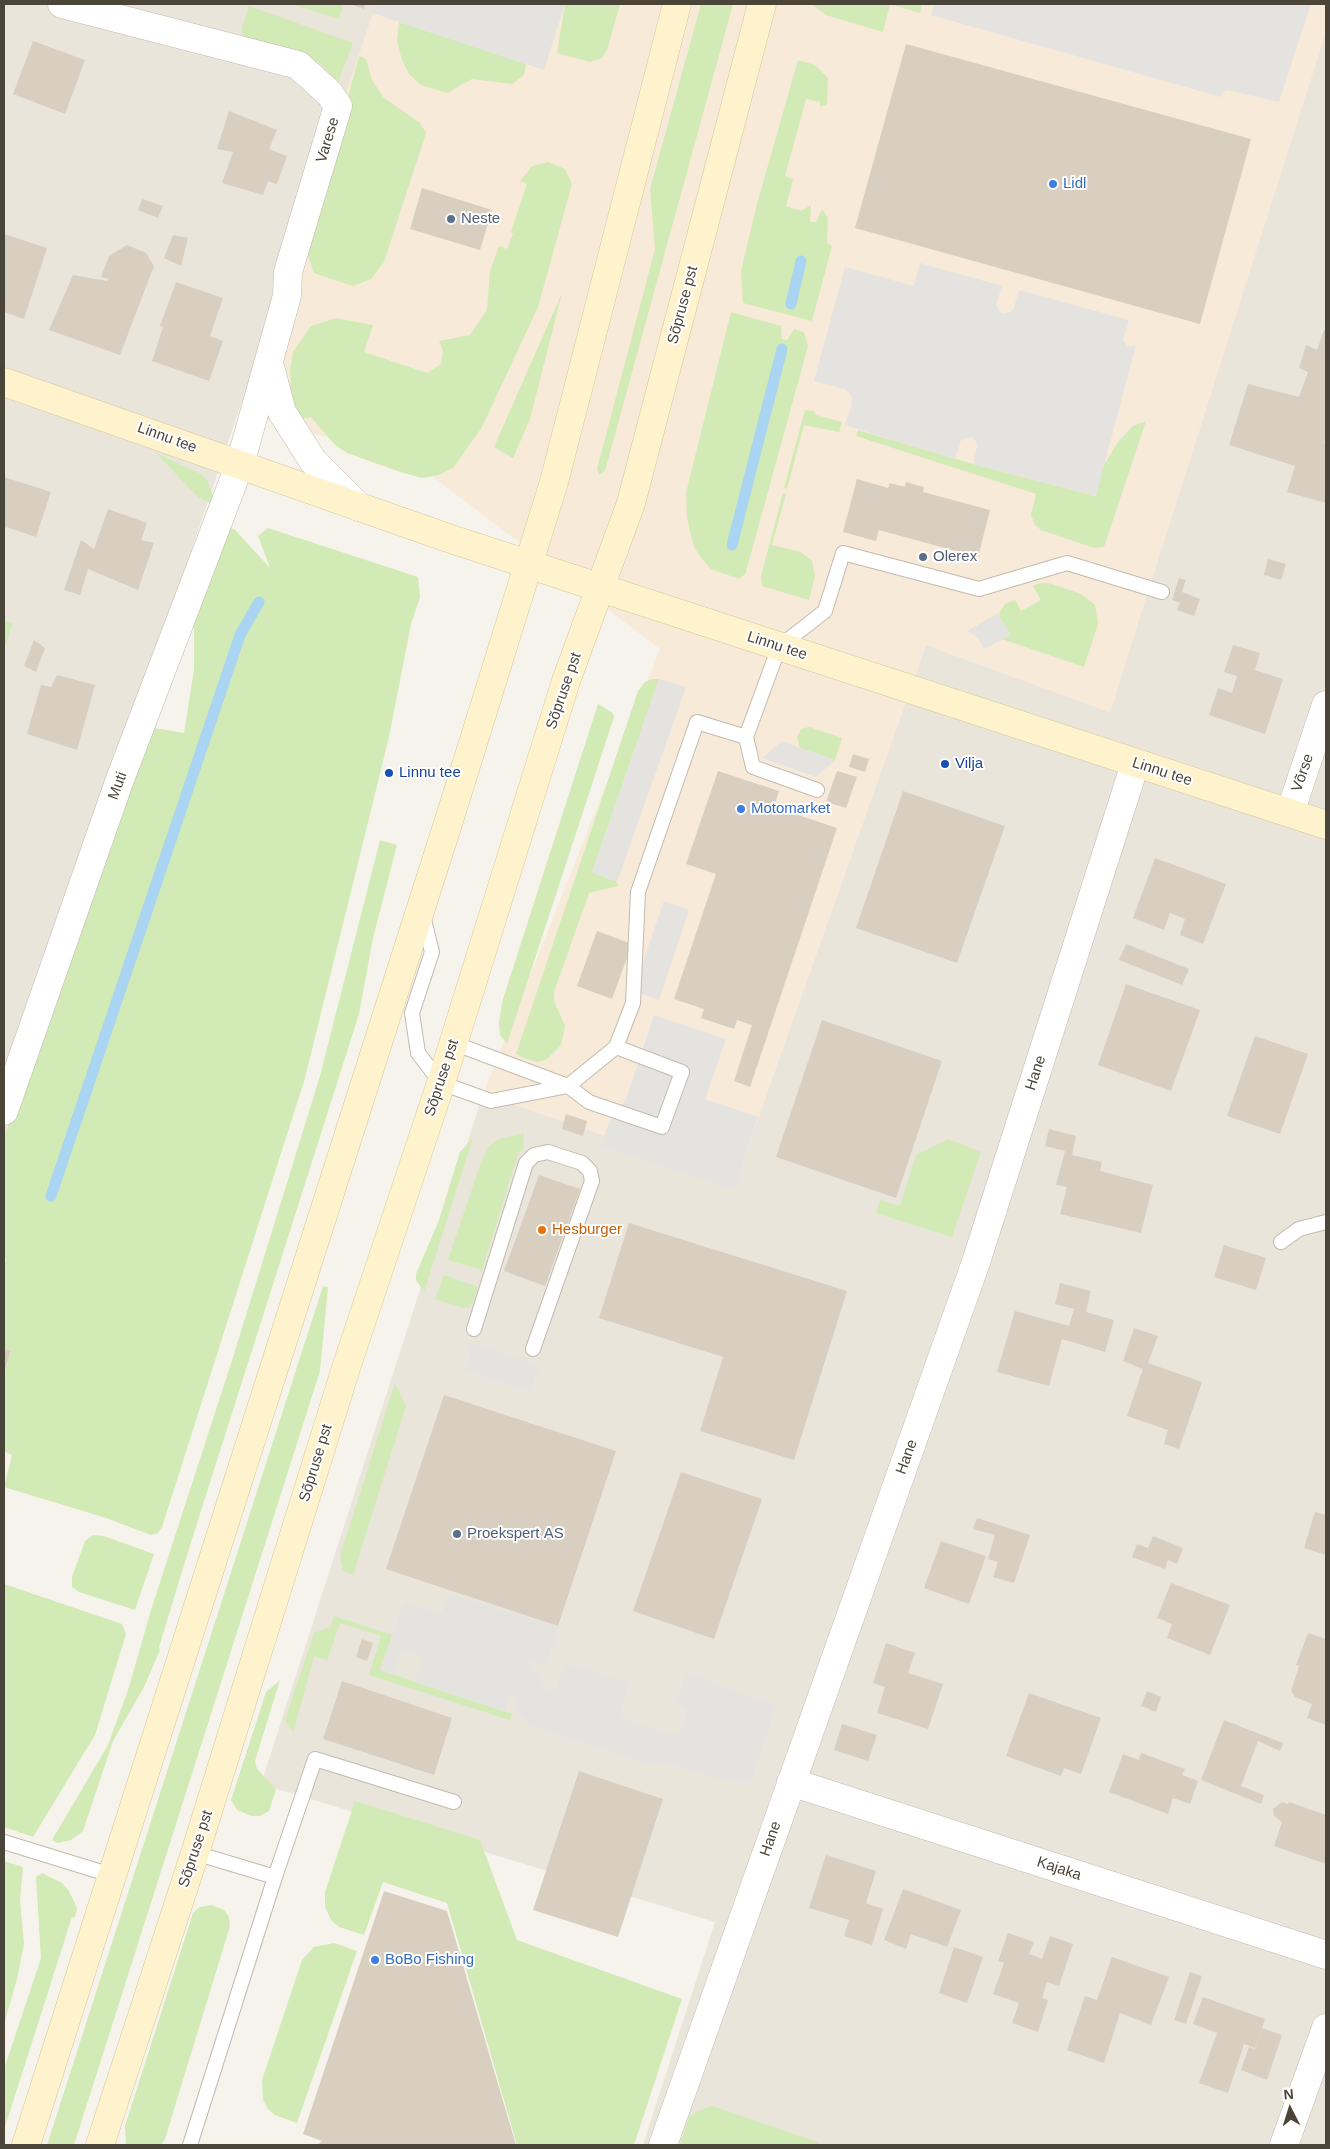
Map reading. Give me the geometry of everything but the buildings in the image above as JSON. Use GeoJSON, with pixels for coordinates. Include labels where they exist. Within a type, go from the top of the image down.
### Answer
{"type":"FeatureCollection","features":[{"type":"Feature","properties":{"kind":"main road"},"geometry":{"type":"LineString","coordinates":[[26,2145],[111,1875],[183,1660],[554,482],[618,225],[677,4]]}},
{"type":"Feature","properties":{"kind":"main road","name":"Sõpruse pst"},"geometry":{"type":"LineString","coordinates":[[100,2145],[195,1853],[346,1368],[453,1043],[566,681],[602,588],[631,503],[762,4]]}},
{"type":"Feature","properties":{"kind":"main road","name":"Linnu tee"},"geometry":{"type":"LineString","coordinates":[[4,382],[359,507],[779,647],[1326,825]]}},
{"type":"Feature","properties":{"kind":"street","name":"Varese"},"geometry":{"type":"LineString","coordinates":[[62,4],[298,65],[329,94],[338,106],[288,272],[288,296],[240,464]]}},
{"type":"Feature","properties":{"kind":"street"},"geometry":{"type":"LineString","coordinates":[[269,362],[282,412],[314,461],[359,507]]}},
{"type":"Feature","properties":{"kind":"street","name":"Muti"},"geometry":{"type":"LineString","coordinates":[[4,1111],[119,782],[240,464]]}},
{"type":"Feature","properties":{"kind":"street","name":"Võrse"},"geometry":{"type":"LineString","coordinates":[[1290,813],[1326,705]]}},
{"type":"Feature","properties":{"kind":"street","name":"Hane"},"geometry":{"type":"LineString","coordinates":[[663,2145],[976,1262],[1135,764]]}},
{"type":"Feature","properties":{"kind":"street","name":"Kajaka"},"geometry":{"type":"LineString","coordinates":[[791,1782],[1326,1955]]}},
{"type":"Feature","properties":{"kind":"street"},"geometry":{"type":"LineString","coordinates":[[1284,2145],[1326,2028]]}},
{"type":"Feature","properties":{"kind":"lane"},"geometry":{"type":"LineString","coordinates":[[817,790],[753,767],[746,737],[779,647],[825,610],[843,553],[979,589],[1067,562],[1162,592]]}},
{"type":"Feature","properties":{"kind":"lane"},"geometry":{"type":"LineString","coordinates":[[421,908],[432,952],[412,1013],[418,1053],[440,1083],[491,1101],[568,1086],[616,1047],[633,1003],[638,892],[697,722],[746,737]]}},
{"type":"Feature","properties":{"kind":"lane"},"geometry":{"type":"LineString","coordinates":[[453,1043],[568,1086],[589,1102],[662,1128],[682,1072],[616,1047]]}},
{"type":"Feature","properties":{"kind":"lane"},"geometry":{"type":"LineString","coordinates":[[474,1329],[526,1163],[534,1155],[548,1152],[565,1157],[582,1163],[590,1171],[592,1181],[533,1349]]}},
{"type":"Feature","properties":{"kind":"lane"},"geometry":{"type":"LineString","coordinates":[[1280,1242],[1299,1228],[1326,1222]]}},
{"type":"Feature","properties":{"kind":"lane"},"geometry":{"type":"LineString","coordinates":[[190,2145],[275,1877],[315,1760],[454,1802]]}},
{"type":"Feature","properties":{"kind":"lane"},"geometry":{"type":"LineString","coordinates":[[4,1842],[111,1875]]}},
{"type":"Feature","properties":{"kind":"lane"},"geometry":{"type":"LineString","coordinates":[[195,1853],[275,1877]]}},
{"type":"Feature","properties":{"kind":"shaded area"},"geometry":{"type":"Polygon","coordinates":[[[4,4],[377,4],[168,619],[4,1139],[4,651],[13,623],[4,620],[4,4]]]}},
{"type":"Feature","properties":{"kind":"shaded area"},"geometry":{"type":"Polygon","coordinates":[[[375,4],[565,4],[544,70],[372,13],[375,4]]]}},
{"type":"Feature","properties":{"kind":"shaded area"},"geometry":{"type":"Polygon","coordinates":[[[376,4],[1326,4],[1326,32],[1110,712],[926,645],[736,1181],[483,1094],[660,649],[416,464],[239,411],[376,4]]]}},
{"type":"Feature","properties":{"kind":"shaded area"},"geometry":{"type":"Polygon","coordinates":[[[934,4],[1311,4],[1279,102],[1227,90],[1223,92],[1221,97],[931,15],[934,4]]]}},
{"type":"Feature","properties":{"kind":"shaded area"},"geometry":{"type":"Polygon","coordinates":[[[1326,16],[1326,2145],[643,2145],[715,1922],[261,1784],[483,1094],[736,1180],[926,645],[1110,712],[1326,16]]]}},
{"type":"Feature","properties":{"kind":"shaded area"},"geometry":{"type":"Polygon","coordinates":[[[920,263],[1002,286],[996,305],[1002,314],[1013,311],[1019,290],[1129,320],[1123,340],[1128,347],[1136,345],[1096,496],[973,464],[977,447],[976,441],[971,437],[961,440],[955,459],[845,425],[852,405],[852,398],[849,393],[844,389],[814,381],[845,267],[914,286],[920,263]]]}},
{"type":"Feature","properties":{"kind":"shaded area"},"geometry":{"type":"Polygon","coordinates":[[[1000,612],[1000,618],[1011,635],[984,649],[978,637],[967,631],[1000,612]]]}},
{"type":"Feature","properties":{"kind":"shaded area"},"geometry":{"type":"Polygon","coordinates":[[[659,679],[686,687],[617,882],[592,872],[659,679]]]}},
{"type":"Feature","properties":{"kind":"shaded area"},"geometry":{"type":"Polygon","coordinates":[[[782,741],[835,760],[816,777],[762,758],[782,741]]]}},
{"type":"Feature","properties":{"kind":"shaded area"},"geometry":{"type":"Polygon","coordinates":[[[664,901],[689,910],[659,1000],[633,991],[664,901]]]}},
{"type":"Feature","properties":{"kind":"shaded area"},"geometry":{"type":"Polygon","coordinates":[[[654,1015],[726,1039],[705,1099],[758,1117],[734,1189],[601,1146],[609,1123],[626,1099],[654,1015]]]}},
{"type":"Feature","properties":{"kind":"shaded area"},"geometry":{"type":"Polygon","coordinates":[[[465,1341],[539,1366],[530,1392],[464,1370],[470,1356],[465,1341]]]}},
{"type":"Feature","properties":{"kind":"shaded area"},"geometry":{"type":"Polygon","coordinates":[[[449,1593],[558,1628],[546,1665],[531,1661],[529,1663],[545,1689],[553,1690],[557,1687],[565,1663],[629,1683],[621,1711],[622,1717],[672,1735],[681,1731],[687,1713],[686,1708],[676,1702],[686,1673],[776,1706],[750,1783],[718,1778],[659,1761],[652,1765],[530,1726],[518,1711],[513,1693],[509,1695],[504,1711],[415,1682],[421,1661],[420,1656],[414,1654],[406,1652],[401,1654],[394,1675],[380,1670],[404,1603],[440,1613],[443,1611],[449,1593]]]}},
{"type":"Feature","properties":{"kind":"green space"},"geometry":{"type":"Polygon","coordinates":[[[291,4],[344,4],[339,19],[291,4]]]}},
{"type":"Feature","properties":{"kind":"green space"},"geometry":{"type":"Polygon","coordinates":[[[565,4],[620,4],[607,50],[602,58],[590,62],[557,53],[565,4]]]}},
{"type":"Feature","properties":{"kind":"green space"},"geometry":{"type":"Polygon","coordinates":[[[701,4],[733,4],[605,471],[599,475],[597,469],[655,249],[650,189],[701,4]]]}},
{"type":"Feature","properties":{"kind":"green space"},"geometry":{"type":"Polygon","coordinates":[[[812,4],[890,4],[883,32],[826,15],[812,4]]]}},
{"type":"Feature","properties":{"kind":"green space"},"geometry":{"type":"Polygon","coordinates":[[[890,4],[922,4],[920,13],[890,4]]]}},
{"type":"Feature","properties":{"kind":"green space"},"geometry":{"type":"Polygon","coordinates":[[[249,6],[353,43],[338,82],[321,64],[302,54],[243,38],[242,27],[249,6]]]}},
{"type":"Feature","properties":{"kind":"green space"},"geometry":{"type":"Polygon","coordinates":[[[399,22],[526,64],[524,75],[512,84],[472,79],[447,93],[421,85],[409,74],[402,60],[397,42],[399,22]]]}},
{"type":"Feature","properties":{"kind":"green space"},"geometry":{"type":"Polygon","coordinates":[[[359,56],[366,59],[372,80],[383,97],[420,123],[426,133],[384,262],[371,279],[353,286],[314,273],[307,254],[315,216],[341,144],[348,117],[349,93],[359,56]]]}},
{"type":"Feature","properties":{"kind":"green space"},"geometry":{"type":"Polygon","coordinates":[[[798,60],[815,65],[828,78],[827,104],[820,107],[820,102],[806,99],[785,176],[793,179],[786,206],[801,211],[811,205],[810,222],[816,222],[822,209],[828,218],[827,243],[832,246],[812,321],[743,303],[741,271],[757,204],[798,60]]]}},
{"type":"Feature","properties":{"kind":"green space"},"geometry":{"type":"Polygon","coordinates":[[[548,162],[565,169],[572,184],[538,307],[482,427],[453,468],[439,475],[422,478],[400,472],[347,453],[335,445],[311,417],[299,420],[291,391],[290,370],[293,352],[311,326],[336,318],[373,325],[364,352],[427,373],[441,364],[443,351],[439,341],[470,335],[487,310],[490,271],[499,246],[507,249],[513,234],[511,232],[527,184],[520,181],[532,166],[548,162]]]}},
{"type":"Feature","properties":{"kind":"green space"},"geometry":{"type":"Polygon","coordinates":[[[562,293],[530,419],[513,458],[494,447],[562,293]]]}},
{"type":"Feature","properties":{"kind":"green space"},"geometry":{"type":"Polygon","coordinates":[[[731,312],[781,326],[782,339],[787,340],[794,329],[804,332],[808,346],[746,573],[739,579],[711,569],[694,547],[687,518],[686,493],[731,312]]]}},
{"type":"Feature","properties":{"kind":"green space"},"geometry":{"type":"Polygon","coordinates":[[[805,410],[814,411],[816,415],[842,422],[839,432],[804,425],[787,489],[784,488],[805,410]]]}},
{"type":"Feature","properties":{"kind":"green space"},"geometry":{"type":"Polygon","coordinates":[[[1146,421],[1104,547],[1094,548],[1041,530],[1035,525],[1031,515],[1036,494],[856,436],[858,430],[973,464],[1095,496],[1104,465],[1118,442],[1133,426],[1146,421]]]}},
{"type":"Feature","properties":{"kind":"green space"},"geometry":{"type":"Polygon","coordinates":[[[156,453],[201,474],[207,480],[213,496],[210,503],[198,497],[156,453]]]}},
{"type":"Feature","properties":{"kind":"green space"},"geometry":{"type":"Polygon","coordinates":[[[783,493],[786,494],[772,545],[801,552],[812,561],[815,576],[809,600],[762,586],[761,576],[783,493]]]}},
{"type":"Feature","properties":{"kind":"green space"},"geometry":{"type":"Polygon","coordinates":[[[225,525],[235,530],[270,568],[258,536],[268,528],[418,577],[420,597],[411,624],[389,737],[305,1078],[162,1527],[158,1533],[151,1535],[106,1518],[4,1487],[12,1455],[4,1451],[4,1374],[11,1352],[4,1349],[4,1265],[6,1259],[4,1258],[4,1139],[61,956],[148,727],[184,733],[194,670],[194,608],[225,525]]]}},
{"type":"Feature","properties":{"kind":"green space"},"geometry":{"type":"Polygon","coordinates":[[[1040,583],[1049,583],[1081,594],[1095,605],[1098,624],[1084,667],[1002,639],[1011,635],[1000,618],[1000,612],[1005,604],[1015,600],[1021,611],[1041,600],[1033,586],[1040,583]]]}},
{"type":"Feature","properties":{"kind":"green space"},"geometry":{"type":"Polygon","coordinates":[[[4,620],[13,623],[4,651],[4,620]]]}},
{"type":"Feature","properties":{"kind":"green space"},"geometry":{"type":"Polygon","coordinates":[[[659,679],[592,872],[617,882],[618,886],[589,893],[554,992],[554,1001],[565,1026],[561,1045],[547,1059],[537,1062],[526,1059],[516,1054],[638,691],[645,682],[659,679]]]}},
{"type":"Feature","properties":{"kind":"green space"},"geometry":{"type":"Polygon","coordinates":[[[598,704],[613,713],[614,717],[507,1044],[500,1035],[499,1023],[502,1002],[598,704]]]}},
{"type":"Feature","properties":{"kind":"green space"},"geometry":{"type":"Polygon","coordinates":[[[809,727],[842,738],[835,760],[800,748],[797,737],[801,729],[809,727]]]}},
{"type":"Feature","properties":{"kind":"green space"},"geometry":{"type":"Polygon","coordinates":[[[380,840],[397,845],[373,938],[359,1014],[192,1539],[159,1647],[160,1650],[144,1687],[113,1741],[83,1831],[71,1840],[58,1843],[52,1840],[108,1745],[129,1687],[151,1610],[234,1354],[320,1076],[380,840]]]}},
{"type":"Feature","properties":{"kind":"green space"},"geometry":{"type":"Polygon","coordinates":[[[524,1133],[523,1149],[518,1154],[482,1270],[448,1260],[481,1162],[489,1146],[499,1139],[524,1133]]]}},
{"type":"Feature","properties":{"kind":"green space"},"geometry":{"type":"Polygon","coordinates":[[[473,1138],[424,1292],[416,1280],[416,1274],[439,1220],[460,1152],[473,1138]]]}},
{"type":"Feature","properties":{"kind":"green space"},"geometry":{"type":"Polygon","coordinates":[[[948,1139],[981,1152],[952,1237],[876,1213],[880,1200],[900,1206],[916,1155],[948,1139]]]}},
{"type":"Feature","properties":{"kind":"green space"},"geometry":{"type":"Polygon","coordinates":[[[444,1275],[478,1287],[473,1302],[469,1307],[463,1308],[435,1299],[444,1275]]]}},
{"type":"Feature","properties":{"kind":"green space"},"geometry":{"type":"Polygon","coordinates":[[[323,1286],[328,1287],[320,1371],[74,2145],[47,2145],[323,1286]]]}},
{"type":"Feature","properties":{"kind":"green space"},"geometry":{"type":"Polygon","coordinates":[[[395,1383],[406,1406],[353,1575],[343,1570],[340,1556],[395,1383]]]}},
{"type":"Feature","properties":{"kind":"green space"},"geometry":{"type":"Polygon","coordinates":[[[93,1535],[104,1536],[154,1554],[135,1610],[79,1592],[72,1587],[72,1577],[85,1541],[93,1535]]]}},
{"type":"Feature","properties":{"kind":"green space"},"geometry":{"type":"Polygon","coordinates":[[[4,1584],[122,1624],[126,1634],[95,1735],[33,1837],[4,1827],[4,1584]]]}},
{"type":"Feature","properties":{"kind":"green space"},"geometry":{"type":"Polygon","coordinates":[[[334,1616],[392,1635],[380,1670],[512,1714],[510,1720],[369,1675],[381,1636],[340,1623],[327,1660],[314,1656],[293,1733],[285,1720],[314,1633],[331,1627],[334,1616]]]}},
{"type":"Feature","properties":{"kind":"green space"},"geometry":{"type":"Polygon","coordinates":[[[280,1680],[255,1761],[257,1769],[276,1789],[269,1811],[260,1816],[252,1816],[237,1810],[231,1800],[266,1692],[280,1680]]]}},
{"type":"Feature","properties":{"kind":"green space"},"geometry":{"type":"Polygon","coordinates":[[[355,1801],[480,1840],[517,1940],[682,1999],[634,2145],[517,2145],[447,1903],[383,1882],[364,1935],[339,1927],[331,1920],[325,1907],[325,1892],[355,1801]]]}},
{"type":"Feature","properties":{"kind":"green space"},"geometry":{"type":"Polygon","coordinates":[[[4,1861],[23,1867],[20,1900],[24,1944],[17,1979],[4,2024],[4,1861]]]}},
{"type":"Feature","properties":{"kind":"green space"},"geometry":{"type":"Polygon","coordinates":[[[42,1873],[62,1883],[69,1891],[77,1908],[75,1918],[72,1917],[4,2130],[4,2069],[41,1958],[36,1877],[42,1873]]]}},
{"type":"Feature","properties":{"kind":"green space"},"geometry":{"type":"Polygon","coordinates":[[[211,1905],[224,1910],[229,1917],[230,1926],[165,2139],[161,2145],[126,2145],[125,2126],[193,1913],[200,1907],[211,1905]]]}},
{"type":"Feature","properties":{"kind":"green space"},"geometry":{"type":"Polygon","coordinates":[[[334,1943],[357,1951],[297,2123],[275,2115],[268,2109],[263,2100],[262,2080],[302,1960],[314,1947],[334,1943]]]}},
{"type":"Feature","properties":{"kind":"green space"},"geometry":{"type":"Polygon","coordinates":[[[712,2106],[815,2141],[820,2145],[680,2145],[689,2117],[698,2111],[712,2106]]]}},
{"type":"Feature","properties":{"kind":"waterway"},"geometry":{"type":"LineString","coordinates":[[791,304],[801,261]]}},
{"type":"Feature","properties":{"kind":"waterway"},"geometry":{"type":"LineString","coordinates":[[732,545],[782,349]]}},
{"type":"Feature","properties":{"kind":"waterway"},"geometry":{"type":"LineString","coordinates":[[51,1196],[240,635],[259,602]]}},
{"type":"Feature","properties":{"kind":"place","name":"Lidl"},"geometry":{"type":"Point","coordinates":[1053,184]}},
{"type":"Feature","properties":{"kind":"place","name":"Neste"},"geometry":{"type":"Point","coordinates":[451,219]}},
{"type":"Feature","properties":{"kind":"place","name":"Olerex"},"geometry":{"type":"Point","coordinates":[923,557]}},
{"type":"Feature","properties":{"kind":"place","name":"Vilja"},"geometry":{"type":"Point","coordinates":[945,764]}},
{"type":"Feature","properties":{"kind":"place","name":"Linnu tee"},"geometry":{"type":"Point","coordinates":[389,773]}},
{"type":"Feature","properties":{"kind":"place","name":"Motomarket"},"geometry":{"type":"Point","coordinates":[741,809]}},
{"type":"Feature","properties":{"kind":"place","name":"Hesburger"},"geometry":{"type":"Point","coordinates":[542,1230]}},
{"type":"Feature","properties":{"kind":"place","name":"Proekspert AS"},"geometry":{"type":"Point","coordinates":[457,1534]}},
{"type":"Feature","properties":{"kind":"place","name":"BoBo Fishing"},"geometry":{"type":"Point","coordinates":[375,1960]}}]}
